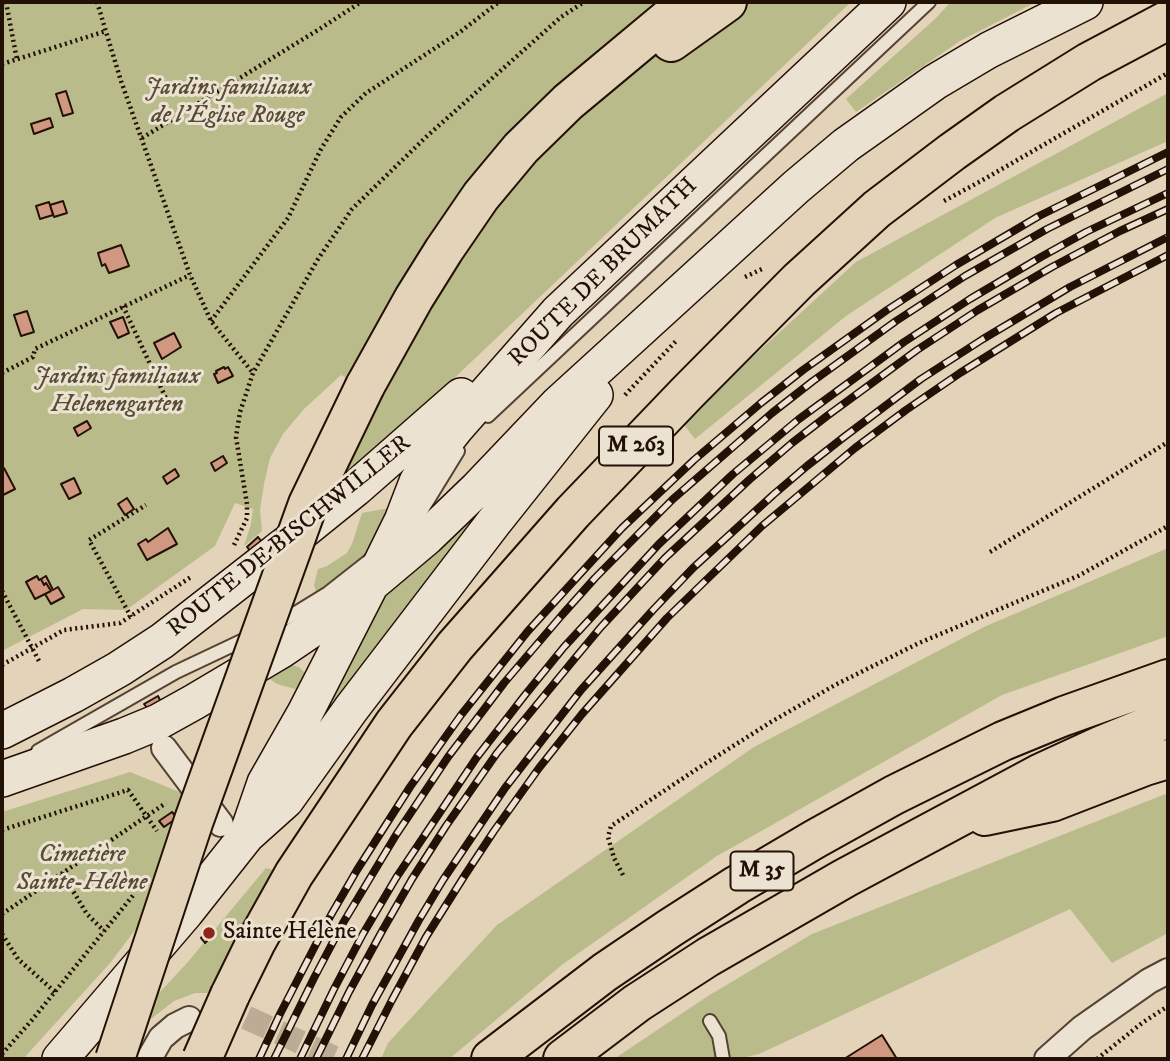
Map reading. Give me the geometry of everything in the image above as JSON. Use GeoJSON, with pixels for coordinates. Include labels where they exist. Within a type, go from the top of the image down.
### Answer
{"type":"FeatureCollection","features":[{"type":"Feature","properties":{"kind":"highway"},"geometry":{"type":"LineString","coordinates":[[115,1059],[194,820],[308,504],[365,386],[444,250],[481,196],[521,148],[568,102],[688,2]]}},
{"type":"Feature","properties":{"kind":"highway"},"geometry":{"type":"LineString","coordinates":[[388,346],[449,255],[532,159],[630,74],[727,2]]}},
{"type":"Feature","properties":{"kind":"highway","name":"M 263"},"geometry":{"type":"LineString","coordinates":[[202,1059],[256,942],[294,874],[394,724],[455,646],[573,512],[799,280],[877,209],[1007,113],[1089,62],[1168,20]]}},
{"type":"Feature","properties":{"kind":"highway"},"geometry":{"type":"LineString","coordinates":[[1065,716],[1168,662]]}},
{"type":"Feature","properties":{"kind":"highway","name":"M 35"},"geometry":{"type":"LineString","coordinates":[[491,1059],[637,950],[737,885],[894,795],[1003,741],[1168,679]]}},
{"type":"Feature","properties":{"kind":"highway","name":"M 35"},"geometry":{"type":"LineString","coordinates":[[568,1055],[637,1003],[708,957],[845,878],[1041,772],[1168,718]]}},
{"type":"Feature","properties":{"kind":"highway"},"geometry":{"type":"LineString","coordinates":[[942,825],[1052,802],[1168,759]]}},
{"type":"Feature","properties":{"kind":"main road","name":"ROUTE DE BRUMATH"},"geometry":{"type":"LineString","coordinates":[[61,1059],[186,912],[305,713],[384,565],[417,482],[430,461],[558,312],[888,2]]}},
{"type":"Feature","properties":{"kind":"main road","name":"ROUTE DE BRUMATH"},"geometry":{"type":"LineString","coordinates":[[384,565],[427,537],[557,405],[796,187],[846,145],[935,82],[989,50],[1085,2]]}},
{"type":"Feature","properties":{"kind":"main road","name":"ROUTE DE BRUMATH"},"geometry":{"type":"LineString","coordinates":[[234,830],[286,800],[351,709],[494,522],[682,290]]}},
{"type":"Feature","properties":{"kind":"main road","name":"ROUTE DE BISCHWILLER"},"geometry":{"type":"LineString","coordinates":[[2,732],[73,695],[162,641],[355,489],[558,312]]}},
{"type":"Feature","properties":{"kind":"main road"},"geometry":{"type":"LineString","coordinates":[[2,779],[124,736],[158,722],[194,702],[280,651],[339,611],[384,565]]}},
{"type":"Feature","properties":{"kind":"main road"},"geometry":{"type":"LineString","coordinates":[[280,651],[296,653],[308,661],[321,680]]}},
{"type":"Feature","properties":{"kind":"street"},"geometry":{"type":"LineString","coordinates":[[164,748],[234,830]]}},
{"type":"Feature","properties":{"kind":"street"},"geometry":{"type":"LineString","coordinates":[[1047,1059],[1082,1028],[1140,987],[1168,971]]}},
{"type":"Feature","properties":{"kind":"street"},"geometry":{"type":"LineString","coordinates":[[149,1059],[160,1038],[189,1018]]}},
{"type":"Feature","properties":{"kind":"lane"},"geometry":{"type":"LineString","coordinates":[[482,421],[929,2]]}},
{"type":"Feature","properties":{"kind":"lane"},"geometry":{"type":"LineString","coordinates":[[234,830],[309,729],[384,565],[418,518],[467,439]]}},
{"type":"Feature","properties":{"kind":"lane"},"geometry":{"type":"LineString","coordinates":[[2,773],[176,672],[289,617],[362,568],[384,565],[418,518],[479,487]]}},
{"type":"Feature","properties":{"kind":"lane"},"geometry":{"type":"LineString","coordinates":[[710,1021],[719,1036],[723,1059]]}},
{"type":"Feature","properties":{"kind":"path"},"geometry":{"type":"LineString","coordinates":[[6,2],[17,60]]}},
{"type":"Feature","properties":{"kind":"path"},"geometry":{"type":"LineString","coordinates":[[97,2],[121,81],[190,275],[211,321],[253,373]]}},
{"type":"Feature","properties":{"kind":"path"},"geometry":{"type":"LineString","coordinates":[[142,138],[361,2]]}},
{"type":"Feature","properties":{"kind":"path"},"geometry":{"type":"LineString","coordinates":[[211,321],[288,218],[321,149],[341,117],[366,93],[460,32],[499,2]]}},
{"type":"Feature","properties":{"kind":"path"},"geometry":{"type":"LineString","coordinates":[[232,548],[247,518],[236,437],[240,412],[253,373],[318,259],[352,209],[426,137],[561,18],[584,2]]}},
{"type":"Feature","properties":{"kind":"path"},"geometry":{"type":"LineString","coordinates":[[2,64],[106,31]]}},
{"type":"Feature","properties":{"kind":"path"},"geometry":{"type":"LineString","coordinates":[[936,204],[973,186],[1168,73]]}},
{"type":"Feature","properties":{"kind":"path"},"geometry":{"type":"LineString","coordinates":[[2,373],[33,357],[35,349],[190,275]]}},
{"type":"Feature","properties":{"kind":"path"},"geometry":{"type":"LineString","coordinates":[[123,306],[170,407]]}},
{"type":"Feature","properties":{"kind":"path"},"geometry":{"type":"LineString","coordinates":[[990,552],[1168,442]]}},
{"type":"Feature","properties":{"kind":"path"},"geometry":{"type":"LineString","coordinates":[[131,617],[89,540],[146,505]]}},
{"type":"Feature","properties":{"kind":"path"},"geometry":{"type":"LineString","coordinates":[[623,875],[614,858],[608,837],[611,826],[710,761],[835,685],[919,643],[1078,576],[1168,526]]}},
{"type":"Feature","properties":{"kind":"path"},"geometry":{"type":"LineString","coordinates":[[2,664],[64,630],[120,623],[197,574]]}},
{"type":"Feature","properties":{"kind":"path"},"geometry":{"type":"LineString","coordinates":[[2,591],[38,662]]}},
{"type":"Feature","properties":{"kind":"path"},"geometry":{"type":"LineString","coordinates":[[2,830],[128,790],[162,838]]}},
{"type":"Feature","properties":{"kind":"path"},"geometry":{"type":"LineString","coordinates":[[2,914],[170,800]]}},
{"type":"Feature","properties":{"kind":"path"},"geometry":{"type":"LineString","coordinates":[[62,873],[88,914],[104,931]]}},
{"type":"Feature","properties":{"kind":"path"},"geometry":{"type":"LineString","coordinates":[[2,1054],[137,890]]}},
{"type":"Feature","properties":{"kind":"path"},"geometry":{"type":"LineString","coordinates":[[2,934],[18,959],[55,992]]}},
{"type":"Feature","properties":{"kind":"path"},"geometry":{"type":"LineString","coordinates":[[1097,1059],[1168,1006]]}},
{"type":"Feature","properties":{"kind":"green space"},"geometry":{"type":"Polygon","coordinates":[[[2,2],[851,2],[353,474],[343,463],[378,393],[341,375],[304,409],[283,434],[270,458],[264,484],[260,510],[262,531],[244,546],[253,509],[235,503],[215,546],[126,610],[83,609],[2,651],[2,2]]]}},
{"type":"Feature","properties":{"kind":"green space"},"geometry":{"type":"Polygon","coordinates":[[[951,2],[1036,2],[960,41],[856,112],[846,99],[951,2]]]}},
{"type":"Feature","properties":{"kind":"green space"},"geometry":{"type":"Polygon","coordinates":[[[1168,93],[1168,141],[995,218],[846,316],[695,439],[682,422],[856,262],[1168,93]]]}},
{"type":"Feature","properties":{"kind":"green space"},"geometry":{"type":"Polygon","coordinates":[[[514,475],[344,702],[331,699],[382,596],[443,546],[514,475]]]}},
{"type":"Feature","properties":{"kind":"green space"},"geometry":{"type":"Polygon","coordinates":[[[395,507],[370,553],[317,594],[314,585],[318,569],[347,553],[362,513],[395,507]]]}},
{"type":"Feature","properties":{"kind":"green space"},"geometry":{"type":"Polygon","coordinates":[[[1168,548],[1168,636],[1002,695],[717,856],[563,964],[449,1059],[381,1059],[388,1043],[497,925],[754,747],[984,627],[1168,548]]]}},
{"type":"Feature","properties":{"kind":"green space"},"geometry":{"type":"Polygon","coordinates":[[[292,665],[299,667],[308,679],[306,692],[277,684],[267,677],[292,665]]]}},
{"type":"Feature","properties":{"kind":"green space","name":"Cimetière Sainte-Hélène"},"geometry":{"type":"Polygon","coordinates":[[[130,772],[182,793],[209,831],[111,962],[23,1059],[2,1059],[2,812],[130,772]]]}},
{"type":"Feature","properties":{"kind":"green space"},"geometry":{"type":"Polygon","coordinates":[[[1168,793],[1168,933],[1112,963],[1070,909],[746,1059],[614,1059],[708,996],[812,934],[1168,793]]]}},
{"type":"Feature","properties":{"kind":"green space"},"geometry":{"type":"Polygon","coordinates":[[[266,868],[278,871],[210,993],[195,993],[174,1001],[151,1019],[147,1006],[187,963],[266,868]]]}},
{"type":"Feature","properties":{"kind":"building"},"geometry":{"type":"Polygon","coordinates":[[[66,91],[73,113],[63,116],[56,94],[66,91]]]}},
{"type":"Feature","properties":{"kind":"building"},"geometry":{"type":"Polygon","coordinates":[[[50,118],[53,127],[34,134],[31,124],[50,118]]]}},
{"type":"Feature","properties":{"kind":"building"},"geometry":{"type":"Polygon","coordinates":[[[63,201],[67,213],[54,217],[50,205],[63,201]]]}},
{"type":"Feature","properties":{"kind":"building"},"geometry":{"type":"Polygon","coordinates":[[[49,202],[53,215],[40,219],[36,206],[49,202]]]}},
{"type":"Feature","properties":{"kind":"building"},"geometry":{"type":"Polygon","coordinates":[[[121,245],[129,266],[109,273],[105,264],[102,266],[98,253],[121,245]]]}},
{"type":"Feature","properties":{"kind":"building"},"geometry":{"type":"Polygon","coordinates":[[[27,311],[34,332],[21,336],[14,315],[27,311]]]}},
{"type":"Feature","properties":{"kind":"building"},"geometry":{"type":"Polygon","coordinates":[[[123,317],[129,333],[118,338],[110,322],[123,317]]]}},
{"type":"Feature","properties":{"kind":"building"},"geometry":{"type":"Polygon","coordinates":[[[174,333],[181,347],[162,359],[154,343],[174,333]]]}},
{"type":"Feature","properties":{"kind":"building"},"geometry":{"type":"Polygon","coordinates":[[[228,367],[233,376],[218,383],[214,374],[228,367]]]}},
{"type":"Feature","properties":{"kind":"building"},"geometry":{"type":"Polygon","coordinates":[[[87,421],[91,428],[78,436],[74,428],[87,421]]]}},
{"type":"Feature","properties":{"kind":"building"},"geometry":{"type":"Polygon","coordinates":[[[223,456],[227,463],[215,471],[211,463],[223,456]]]}},
{"type":"Feature","properties":{"kind":"building"},"geometry":{"type":"Polygon","coordinates":[[[4,468],[15,489],[3,495],[2,469],[4,468]]]}},
{"type":"Feature","properties":{"kind":"building"},"geometry":{"type":"Polygon","coordinates":[[[175,469],[179,476],[167,484],[163,477],[175,469]]]}},
{"type":"Feature","properties":{"kind":"building"},"geometry":{"type":"Polygon","coordinates":[[[74,478],[81,493],[69,499],[61,484],[74,478]]]}},
{"type":"Feature","properties":{"kind":"building"},"geometry":{"type":"Polygon","coordinates":[[[127,498],[134,509],[125,515],[118,504],[127,498]]]}},
{"type":"Feature","properties":{"kind":"building"},"geometry":{"type":"Polygon","coordinates":[[[168,528],[177,544],[147,560],[138,544],[146,539],[148,542],[168,528]]]}},
{"type":"Feature","properties":{"kind":"building"},"geometry":{"type":"Polygon","coordinates":[[[258,537],[262,542],[251,552],[247,547],[258,537]]]}},
{"type":"Feature","properties":{"kind":"building"},"geometry":{"type":"Polygon","coordinates":[[[37,576],[51,591],[35,599],[26,582],[37,576]]]}},
{"type":"Feature","properties":{"kind":"building"},"geometry":{"type":"Polygon","coordinates":[[[46,576],[53,590],[58,587],[64,597],[51,604],[45,594],[51,591],[41,579],[46,576]]]}},
{"type":"Feature","properties":{"kind":"building"},"geometry":{"type":"Polygon","coordinates":[[[158,696],[161,702],[148,709],[144,704],[158,696]]]}},
{"type":"Feature","properties":{"kind":"building"},"geometry":{"type":"Polygon","coordinates":[[[172,812],[177,818],[164,827],[159,821],[172,812]]]}},
{"type":"Feature","properties":{"kind":"building"},"geometry":{"type":"Polygon","coordinates":[[[211,927],[215,932],[205,943],[201,938],[211,927]]]}},
{"type":"Feature","properties":{"kind":"building"},"geometry":{"type":"Polygon","coordinates":[[[882,1035],[897,1059],[844,1059],[882,1035]]]}},
{"type":"Feature","properties":{"kind":"tunnel"},"geometry":{"type":"LineString","coordinates":[[211,1013],[224,1012],[243,1016],[337,1059]]}},
{"type":"Feature","properties":{"kind":"railway"},"geometry":{"type":"LineString","coordinates":[[259,1059],[331,915],[410,787],[461,715],[528,631],[622,528],[694,460],[761,403],[887,310],[1039,216],[1168,152]]}},
{"type":"Feature","properties":{"kind":"railway"},"geometry":{"type":"LineString","coordinates":[[274,1059],[343,923],[396,835],[448,757],[504,683],[562,615],[673,499],[772,413],[896,321],[965,276],[1047,229],[1168,169]]}},
{"type":"Feature","properties":{"kind":"railway"},"geometry":{"type":"LineString","coordinates":[[300,1059],[363,934],[396,878],[477,757],[564,647],[659,544],[733,474],[799,419],[904,342],[1041,257],[1168,193]]}},
{"type":"Feature","properties":{"kind":"railway"},"geometry":{"type":"LineString","coordinates":[[316,1059],[381,933],[446,826],[497,753],[601,627],[665,558],[792,443],[917,350],[978,310],[1052,267],[1168,209]]}},
{"type":"Feature","properties":{"kind":"railway"},"geometry":{"type":"LineString","coordinates":[[346,1059],[419,920],[505,788],[581,690],[693,568],[807,466],[921,379],[1070,287],[1168,237]]}},
{"type":"Feature","properties":{"kind":"railway"},"geometry":{"type":"LineString","coordinates":[[362,1059],[426,937],[494,831],[582,714],[667,618],[762,526],[855,448],[906,410],[1056,313],[1168,255]]}},
{"type":"Feature","properties":{"kind":"place","name":"Sainte Hélène"},"geometry":{"type":"Point","coordinates":[209,933]}},
{"type":"Feature","properties":{"kind":"park label","name":"Jardins familiaux de l'Église Rouge"},"geometry":{"type":"Point","coordinates":[228,103]}},
{"type":"Feature","properties":{"kind":"park label","name":"Jardins familiaux Helenengarten"},"geometry":{"type":"Point","coordinates":[117,392]}}]}
